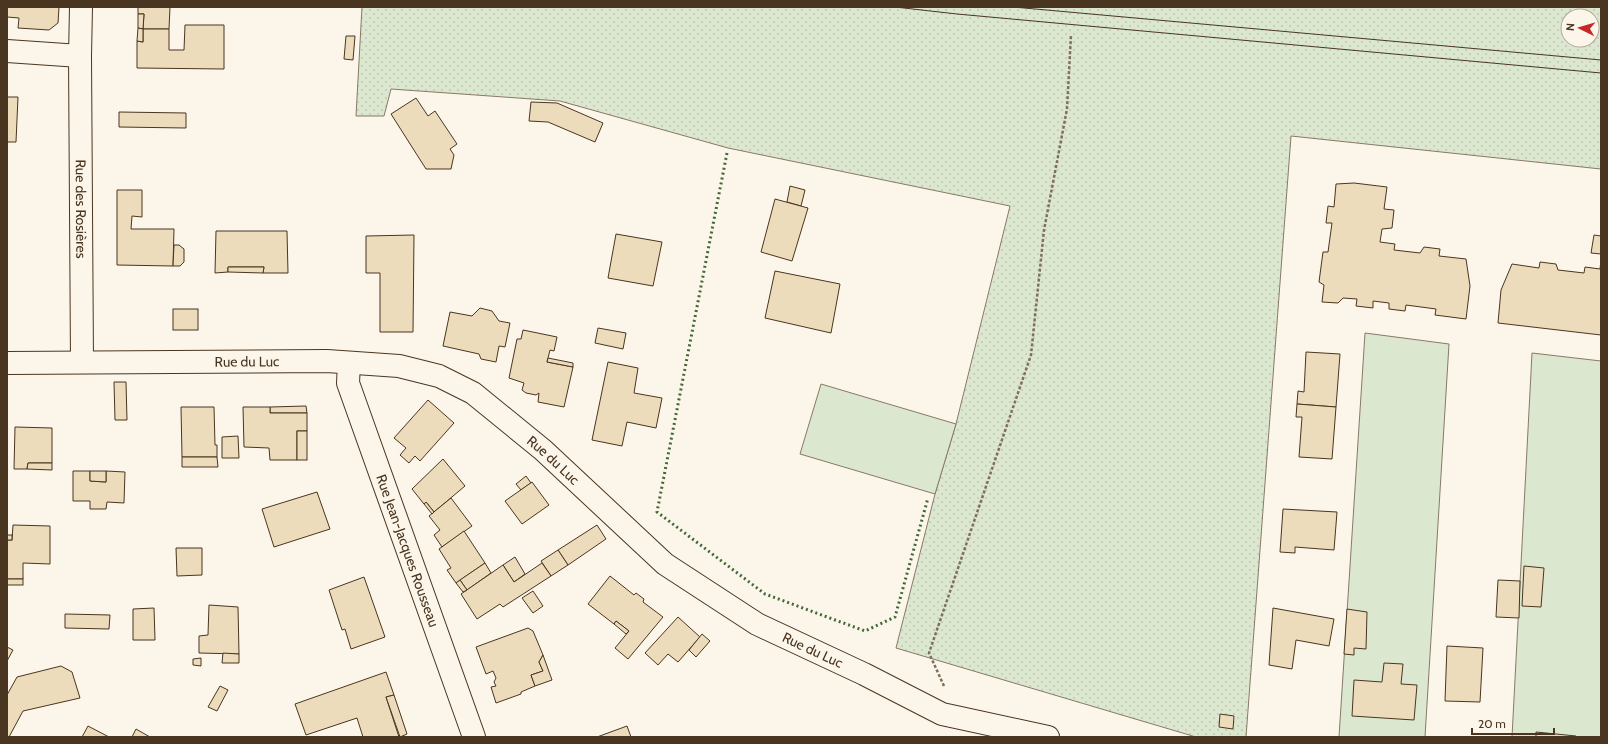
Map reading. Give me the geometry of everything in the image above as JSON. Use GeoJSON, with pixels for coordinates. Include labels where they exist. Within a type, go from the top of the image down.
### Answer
{"type":"FeatureCollection","features":[{"type":"Feature","properties":{"kind":"street","name":"Rue des Rosières"},"geometry":{"type":"LineString","coordinates":[[81,7],[82,362]]}},
{"type":"Feature","properties":{"kind":"street"},"geometry":{"type":"LineString","coordinates":[[7,51],[80,56]]}},
{"type":"Feature","properties":{"kind":"street","name":"Rue du Luc"},"geometry":{"type":"LineString","coordinates":[[7,363],[326,361],[399,366],[439,376],[473,393],[543,450],[665,564],[757,624],[864,674],[942,714],[1048,737]]}},
{"type":"Feature","properties":{"kind":"street","name":"Rue Jean-Jacques Rousseau"},"geometry":{"type":"LineString","coordinates":[[349,363],[348,383],[474,737]]}},
{"type":"Feature","properties":{"kind":"path"},"geometry":{"type":"LineString","coordinates":[[942,714],[948,696],[930,653],[1031,355],[1044,230],[1067,109],[1071,35]]}},
{"type":"Feature","properties":{"kind":"green space"},"geometry":{"type":"Polygon","coordinates":[[[362,7],[1601,7],[1601,169],[1291,136],[1246,737],[1196,737],[896,648],[935,494],[956,424],[1010,206],[728,148],[560,101],[391,89],[384,116],[356,116],[362,7]]]}},
{"type":"Feature","properties":{"kind":"green space"},"geometry":{"type":"Polygon","coordinates":[[[1365,333],[1449,344],[1425,737],[1339,737],[1365,333]]]}},
{"type":"Feature","properties":{"kind":"green space"},"geometry":{"type":"Polygon","coordinates":[[[1532,353],[1601,361],[1601,737],[1512,737],[1532,353]]]}},
{"type":"Feature","properties":{"kind":"green space"},"geometry":{"type":"Polygon","coordinates":[[[821,384],[956,424],[935,494],[800,454],[821,384]]]}},
{"type":"Feature","properties":{"kind":"building"},"geometry":{"type":"Polygon","coordinates":[[[7,7],[59,7],[58,23],[49,30],[18,28],[19,18],[7,17],[7,7]]]}},
{"type":"Feature","properties":{"kind":"building"},"geometry":{"type":"Polygon","coordinates":[[[138,7],[170,7],[169,29],[143,29],[144,14],[138,14],[138,7]]]}},
{"type":"Feature","properties":{"kind":"building"},"geometry":{"type":"Polygon","coordinates":[[[138,14],[144,14],[143,29],[138,28],[138,14]]]}},
{"type":"Feature","properties":{"kind":"building"},"geometry":{"type":"Polygon","coordinates":[[[185,25],[224,25],[224,69],[137,68],[137,41],[143,42],[143,29],[169,29],[169,50],[184,50],[185,25]]]}},
{"type":"Feature","properties":{"kind":"building"},"geometry":{"type":"Polygon","coordinates":[[[138,28],[143,29],[143,42],[137,41],[138,28]]]}},
{"type":"Feature","properties":{"kind":"building"},"geometry":{"type":"Polygon","coordinates":[[[346,36],[355,36],[353,60],[344,59],[346,36]]]}},
{"type":"Feature","properties":{"kind":"building"},"geometry":{"type":"Polygon","coordinates":[[[7,97],[18,97],[16,142],[7,142],[7,97]]]}},
{"type":"Feature","properties":{"kind":"building"},"geometry":{"type":"Polygon","coordinates":[[[416,98],[428,116],[435,111],[457,144],[450,149],[454,155],[451,169],[426,169],[391,114],[416,98]]]}},
{"type":"Feature","properties":{"kind":"building"},"geometry":{"type":"Polygon","coordinates":[[[531,102],[557,103],[603,123],[595,142],[548,122],[529,121],[531,102]]]}},
{"type":"Feature","properties":{"kind":"building"},"geometry":{"type":"Polygon","coordinates":[[[119,112],[186,113],[186,128],[119,127],[119,112]]]}},
{"type":"Feature","properties":{"kind":"building"},"geometry":{"type":"Polygon","coordinates":[[[1354,183],[1387,187],[1384,209],[1394,210],[1392,228],[1382,229],[1380,242],[1395,244],[1394,250],[1420,253],[1424,247],[1440,249],[1439,256],[1466,259],[1470,286],[1466,319],[1435,315],[1436,309],[1406,305],[1405,311],[1389,309],[1389,303],[1373,301],[1373,308],[1356,306],[1357,299],[1343,298],[1338,303],[1322,302],[1324,285],[1319,282],[1323,252],[1328,252],[1332,223],[1326,223],[1328,206],[1334,207],[1336,184],[1354,183]]]}},
{"type":"Feature","properties":{"kind":"building"},"geometry":{"type":"Polygon","coordinates":[[[790,186],[805,190],[801,206],[787,202],[790,186]]]}},
{"type":"Feature","properties":{"kind":"building"},"geometry":{"type":"Polygon","coordinates":[[[117,190],[142,190],[142,217],[132,216],[131,229],[174,229],[173,266],[117,265],[117,190]]]}},
{"type":"Feature","properties":{"kind":"building"},"geometry":{"type":"Polygon","coordinates":[[[775,199],[808,208],[792,261],[761,252],[775,199]]]}},
{"type":"Feature","properties":{"kind":"building"},"geometry":{"type":"Polygon","coordinates":[[[216,231],[287,231],[288,273],[263,273],[264,267],[228,267],[228,272],[215,273],[216,231]]]}},
{"type":"Feature","properties":{"kind":"building"},"geometry":{"type":"Polygon","coordinates":[[[616,234],[662,242],[653,286],[608,278],[616,234]]]}},
{"type":"Feature","properties":{"kind":"building"},"geometry":{"type":"Polygon","coordinates":[[[414,235],[413,332],[380,332],[380,273],[366,273],[366,236],[414,235]]]}},
{"type":"Feature","properties":{"kind":"building"},"geometry":{"type":"Polygon","coordinates":[[[1594,235],[1601,236],[1601,254],[1591,253],[1594,235]]]}},
{"type":"Feature","properties":{"kind":"building"},"geometry":{"type":"Polygon","coordinates":[[[174,245],[179,245],[184,249],[184,262],[180,266],[173,266],[174,245]]]}},
{"type":"Feature","properties":{"kind":"building"},"geometry":{"type":"Polygon","coordinates":[[[1601,260],[1601,335],[1498,323],[1501,290],[1512,264],[1539,268],[1540,262],[1556,264],[1558,270],[1584,273],[1585,267],[1600,269],[1601,260]]]}},
{"type":"Feature","properties":{"kind":"building"},"geometry":{"type":"Polygon","coordinates":[[[228,267],[264,267],[263,273],[228,272],[228,267]]]}},
{"type":"Feature","properties":{"kind":"building"},"geometry":{"type":"Polygon","coordinates":[[[775,271],[840,284],[831,333],[765,318],[775,271]]]}},
{"type":"Feature","properties":{"kind":"building"},"geometry":{"type":"Polygon","coordinates":[[[480,308],[492,311],[499,321],[510,323],[505,347],[499,346],[496,362],[481,359],[479,354],[443,346],[450,312],[472,316],[480,308]]]}},
{"type":"Feature","properties":{"kind":"building"},"geometry":{"type":"Polygon","coordinates":[[[173,309],[198,309],[198,330],[173,330],[173,309]]]}},
{"type":"Feature","properties":{"kind":"building"},"geometry":{"type":"Polygon","coordinates":[[[598,328],[626,333],[623,349],[595,343],[598,328]]]}},
{"type":"Feature","properties":{"kind":"building"},"geometry":{"type":"Polygon","coordinates":[[[523,330],[557,337],[554,351],[550,350],[547,362],[573,367],[564,407],[538,402],[539,393],[536,395],[526,393],[522,390],[524,383],[509,378],[517,339],[521,339],[523,330]]]}},
{"type":"Feature","properties":{"kind":"building"},"geometry":{"type":"Polygon","coordinates":[[[1306,352],[1340,354],[1336,407],[1297,404],[1298,391],[1304,392],[1306,352]]]}},
{"type":"Feature","properties":{"kind":"building"},"geometry":{"type":"Polygon","coordinates":[[[548,358],[573,363],[573,367],[547,362],[548,358]]]}},
{"type":"Feature","properties":{"kind":"building"},"geometry":{"type":"Polygon","coordinates":[[[608,362],[638,368],[634,393],[662,398],[656,428],[627,422],[622,446],[592,440],[608,362]]]}},
{"type":"Feature","properties":{"kind":"building"},"geometry":{"type":"Polygon","coordinates":[[[114,382],[126,382],[127,420],[115,420],[114,382]]]}},
{"type":"Feature","properties":{"kind":"building"},"geometry":{"type":"Polygon","coordinates":[[[428,400],[454,423],[420,461],[415,456],[409,463],[400,455],[406,448],[394,438],[428,400]]]}},
{"type":"Feature","properties":{"kind":"building"},"geometry":{"type":"Polygon","coordinates":[[[1297,404],[1336,407],[1332,459],[1299,457],[1302,417],[1296,417],[1297,404]]]}},
{"type":"Feature","properties":{"kind":"building"},"geometry":{"type":"Polygon","coordinates":[[[306,406],[307,413],[270,413],[270,407],[306,406]]]}},
{"type":"Feature","properties":{"kind":"building"},"geometry":{"type":"Polygon","coordinates":[[[181,407],[214,407],[215,445],[217,445],[217,457],[182,457],[181,407]]]}},
{"type":"Feature","properties":{"kind":"building"},"geometry":{"type":"Polygon","coordinates":[[[243,407],[270,407],[270,413],[307,413],[307,431],[297,431],[297,460],[270,460],[269,448],[244,447],[243,407]]]}},
{"type":"Feature","properties":{"kind":"building"},"geometry":{"type":"Polygon","coordinates":[[[15,427],[52,428],[52,463],[28,463],[27,469],[14,469],[15,427]]]}},
{"type":"Feature","properties":{"kind":"building"},"geometry":{"type":"Polygon","coordinates":[[[297,431],[307,431],[307,460],[297,460],[297,431]]]}},
{"type":"Feature","properties":{"kind":"building"},"geometry":{"type":"Polygon","coordinates":[[[238,436],[239,458],[222,458],[222,437],[238,436]]]}},
{"type":"Feature","properties":{"kind":"building"},"geometry":{"type":"Polygon","coordinates":[[[182,457],[217,457],[218,467],[182,467],[182,457]]]}},
{"type":"Feature","properties":{"kind":"building"},"geometry":{"type":"Polygon","coordinates":[[[443,459],[465,486],[434,512],[426,502],[424,504],[412,489],[443,459]]]}},
{"type":"Feature","properties":{"kind":"building"},"geometry":{"type":"Polygon","coordinates":[[[28,463],[52,463],[52,470],[27,469],[28,463]]]}},
{"type":"Feature","properties":{"kind":"building"},"geometry":{"type":"Polygon","coordinates":[[[73,471],[90,471],[90,481],[106,482],[106,471],[125,472],[124,503],[107,502],[106,509],[90,509],[90,501],[73,501],[73,471]]]}},
{"type":"Feature","properties":{"kind":"building"},"geometry":{"type":"Polygon","coordinates":[[[90,471],[106,471],[106,482],[90,481],[90,471]]]}},
{"type":"Feature","properties":{"kind":"building"},"geometry":{"type":"Polygon","coordinates":[[[526,476],[531,483],[521,490],[516,484],[526,476]]]}},
{"type":"Feature","properties":{"kind":"building"},"geometry":{"type":"Polygon","coordinates":[[[532,482],[549,505],[522,524],[505,501],[532,482]]]}},
{"type":"Feature","properties":{"kind":"building"},"geometry":{"type":"Polygon","coordinates":[[[317,492],[330,529],[274,547],[262,509],[317,492]]]}},
{"type":"Feature","properties":{"kind":"building"},"geometry":{"type":"Polygon","coordinates":[[[451,498],[472,526],[442,547],[434,535],[440,530],[429,516],[451,498]]]}},
{"type":"Feature","properties":{"kind":"building"},"geometry":{"type":"Polygon","coordinates":[[[426,502],[434,512],[432,514],[424,504],[426,502]]]}},
{"type":"Feature","properties":{"kind":"building"},"geometry":{"type":"Polygon","coordinates":[[[1283,509],[1337,512],[1334,550],[1295,547],[1295,553],[1280,552],[1283,509]]]}},
{"type":"Feature","properties":{"kind":"building"},"geometry":{"type":"Polygon","coordinates":[[[13,525],[50,526],[50,564],[23,563],[23,579],[7,579],[7,540],[12,540],[13,525]]]}},
{"type":"Feature","properties":{"kind":"building"},"geometry":{"type":"Polygon","coordinates":[[[597,525],[606,539],[568,565],[558,550],[597,525]]]}},
{"type":"Feature","properties":{"kind":"building"},"geometry":{"type":"Polygon","coordinates":[[[464,531],[485,563],[456,583],[447,570],[451,568],[439,549],[464,531]]]}},
{"type":"Feature","properties":{"kind":"building"},"geometry":{"type":"Polygon","coordinates":[[[7,535],[12,535],[12,540],[7,540],[7,535]]]}},
{"type":"Feature","properties":{"kind":"building"},"geometry":{"type":"Polygon","coordinates":[[[176,548],[202,548],[202,575],[177,576],[176,548]]]}},
{"type":"Feature","properties":{"kind":"building"},"geometry":{"type":"Polygon","coordinates":[[[558,550],[568,565],[551,576],[541,561],[558,550]]]}},
{"type":"Feature","properties":{"kind":"building"},"geometry":{"type":"Polygon","coordinates":[[[515,557],[525,574],[514,582],[503,565],[515,557]]]}},
{"type":"Feature","properties":{"kind":"building"},"geometry":{"type":"Polygon","coordinates":[[[485,563],[491,573],[467,590],[460,580],[485,563]]]}},
{"type":"Feature","properties":{"kind":"building"},"geometry":{"type":"Polygon","coordinates":[[[542,563],[551,576],[503,607],[500,604],[477,619],[461,594],[503,565],[514,582],[542,563]]]}},
{"type":"Feature","properties":{"kind":"building"},"geometry":{"type":"Polygon","coordinates":[[[1524,566],[1544,568],[1541,607],[1522,606],[1524,566]]]}},
{"type":"Feature","properties":{"kind":"building"},"geometry":{"type":"Polygon","coordinates":[[[610,576],[634,595],[636,593],[644,599],[643,602],[663,617],[628,659],[615,648],[629,631],[616,621],[614,624],[588,604],[610,576]]]}},
{"type":"Feature","properties":{"kind":"building"},"geometry":{"type":"Polygon","coordinates":[[[364,577],[385,637],[351,649],[345,629],[342,630],[329,590],[364,577]]]}},
{"type":"Feature","properties":{"kind":"building"},"geometry":{"type":"Polygon","coordinates":[[[7,579],[23,579],[23,585],[7,585],[7,579]]]}},
{"type":"Feature","properties":{"kind":"building"},"geometry":{"type":"Polygon","coordinates":[[[460,580],[467,590],[463,592],[456,583],[460,580]]]}},
{"type":"Feature","properties":{"kind":"building"},"geometry":{"type":"Polygon","coordinates":[[[1498,580],[1520,581],[1519,618],[1496,617],[1498,580]]]}},
{"type":"Feature","properties":{"kind":"building"},"geometry":{"type":"Polygon","coordinates":[[[533,591],[543,606],[533,613],[522,598],[533,591]]]}},
{"type":"Feature","properties":{"kind":"building"},"geometry":{"type":"Polygon","coordinates":[[[209,605],[238,607],[239,654],[199,653],[199,636],[208,635],[209,605]]]}},
{"type":"Feature","properties":{"kind":"building"},"geometry":{"type":"Polygon","coordinates":[[[154,608],[155,640],[133,640],[133,609],[154,608]]]}},
{"type":"Feature","properties":{"kind":"building"},"geometry":{"type":"Polygon","coordinates":[[[1273,608],[1334,619],[1329,646],[1296,640],[1292,669],[1269,665],[1273,608]]]}},
{"type":"Feature","properties":{"kind":"building"},"geometry":{"type":"Polygon","coordinates":[[[1347,609],[1367,612],[1366,649],[1354,648],[1354,655],[1344,654],[1347,609]]]}},
{"type":"Feature","properties":{"kind":"building"},"geometry":{"type":"Polygon","coordinates":[[[65,614],[110,615],[109,629],[65,628],[65,614]]]}},
{"type":"Feature","properties":{"kind":"building"},"geometry":{"type":"Polygon","coordinates":[[[678,617],[700,637],[678,662],[668,654],[658,665],[645,653],[678,617]]]}},
{"type":"Feature","properties":{"kind":"building"},"geometry":{"type":"Polygon","coordinates":[[[616,621],[629,631],[626,634],[614,624],[616,621]]]}},
{"type":"Feature","properties":{"kind":"building"},"geometry":{"type":"Polygon","coordinates":[[[528,628],[533,631],[543,655],[539,662],[543,671],[531,675],[535,686],[521,692],[521,694],[496,703],[491,687],[496,686],[494,682],[496,678],[493,671],[486,674],[476,647],[528,628]]]}},
{"type":"Feature","properties":{"kind":"building"},"geometry":{"type":"Polygon","coordinates":[[[702,634],[710,641],[696,657],[689,650],[702,634]]]}},
{"type":"Feature","properties":{"kind":"building"},"geometry":{"type":"Polygon","coordinates":[[[1447,646],[1483,648],[1480,702],[1445,701],[1447,646]]]}},
{"type":"Feature","properties":{"kind":"building"},"geometry":{"type":"Polygon","coordinates":[[[7,647],[13,650],[7,661],[7,647]]]}},
{"type":"Feature","properties":{"kind":"building"},"geometry":{"type":"Polygon","coordinates":[[[223,653],[239,654],[239,663],[222,663],[223,653]]]}},
{"type":"Feature","properties":{"kind":"building"},"geometry":{"type":"Polygon","coordinates":[[[543,655],[552,680],[535,686],[531,675],[543,671],[539,662],[543,655]]]}},
{"type":"Feature","properties":{"kind":"building"},"geometry":{"type":"Polygon","coordinates":[[[201,658],[201,666],[193,665],[193,659],[201,658]]]}},
{"type":"Feature","properties":{"kind":"building"},"geometry":{"type":"Polygon","coordinates":[[[1384,663],[1403,664],[1401,684],[1417,685],[1414,720],[1352,716],[1354,680],[1382,682],[1384,663]]]}},
{"type":"Feature","properties":{"kind":"building"},"geometry":{"type":"Polygon","coordinates":[[[61,666],[72,672],[80,698],[23,711],[9,737],[7,737],[7,695],[17,677],[61,666]]]}},
{"type":"Feature","properties":{"kind":"building"},"geometry":{"type":"Polygon","coordinates":[[[386,672],[394,695],[386,697],[399,737],[363,737],[357,718],[306,735],[295,704],[386,672]]]}},
{"type":"Feature","properties":{"kind":"building"},"geometry":{"type":"Polygon","coordinates":[[[220,686],[228,690],[217,711],[208,707],[220,686]]]}},
{"type":"Feature","properties":{"kind":"building"},"geometry":{"type":"Polygon","coordinates":[[[394,695],[407,734],[400,737],[386,697],[394,695]]]}},
{"type":"Feature","properties":{"kind":"building"},"geometry":{"type":"Polygon","coordinates":[[[1220,714],[1234,716],[1233,729],[1219,727],[1220,714]]]}},
{"type":"Feature","properties":{"kind":"building"},"geometry":{"type":"Polygon","coordinates":[[[88,726],[109,737],[82,737],[88,726]]]}},
{"type":"Feature","properties":{"kind":"building"},"geometry":{"type":"Polygon","coordinates":[[[627,726],[631,737],[597,737],[627,726]]]}},
{"type":"Feature","properties":{"kind":"building"},"geometry":{"type":"Polygon","coordinates":[[[136,729],[150,737],[132,737],[136,729]]]}},
{"type":"Feature","properties":{"kind":"building"},"geometry":{"type":"Polygon","coordinates":[[[1536,732],[1576,736],[1576,737],[1536,737],[1536,732]]]}},
{"type":"Feature","properties":{"kind":"tram line"},"geometry":{"type":"LineString","coordinates":[[895,7],[1601,73]]}},
{"type":"Feature","properties":{"kind":"tram line"},"geometry":{"type":"LineString","coordinates":[[1013,7],[1601,60]]}},
{"type":"Feature","properties":{"kind":"hedge"},"geometry":{"type":"LineString","coordinates":[[727,153],[657,512],[765,594],[865,631],[895,617],[928,498]]}}]}
